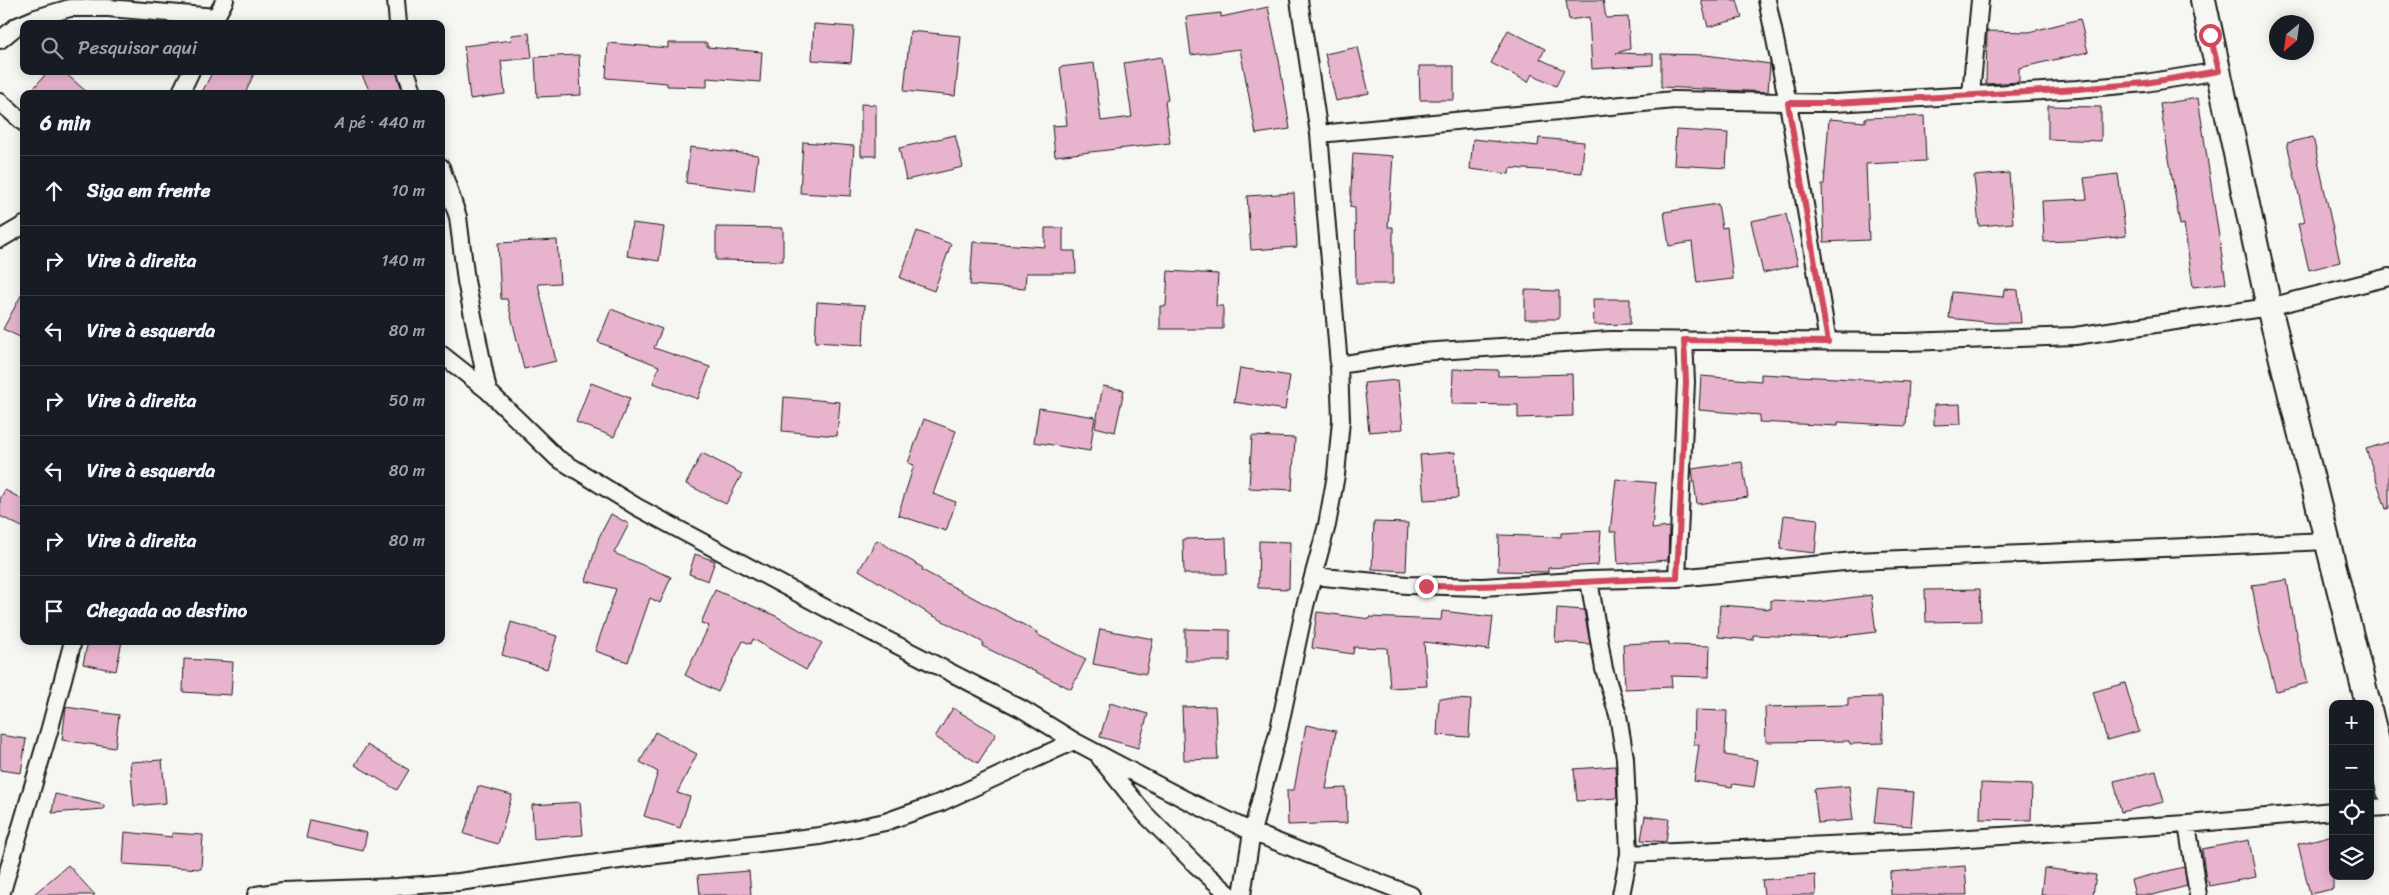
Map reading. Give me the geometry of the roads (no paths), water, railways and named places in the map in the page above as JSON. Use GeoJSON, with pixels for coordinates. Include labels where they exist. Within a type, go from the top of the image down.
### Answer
{"type":"FeatureCollection","features":[{"type":"Feature","properties":{"kind":"main road"},"geometry":{"type":"LineString","coordinates":[[2203,0],[2269,307],[2329,541],[2367,700]]}},
{"type":"Feature","properties":{"kind":"main road"},"geometry":{"type":"LineString","coordinates":[[2374,729],[2389,791]]}},
{"type":"Feature","properties":{"kind":"street"},"geometry":{"type":"LineString","coordinates":[[31,20],[70,8],[108,8],[214,20],[225,0]]}},
{"type":"Feature","properties":{"kind":"street"},"geometry":{"type":"LineString","coordinates":[[396,0],[398,20]]}},
{"type":"Feature","properties":{"kind":"street"},"geometry":{"type":"LineString","coordinates":[[1242,895],[1252,832],[1278,729],[1336,475],[1341,420],[1339,365],[1319,134],[1299,0]]}},
{"type":"Feature","properties":{"kind":"street"},"geometry":{"type":"LineString","coordinates":[[1767,0],[1788,103],[1828,342]]}},
{"type":"Feature","properties":{"kind":"street"},"geometry":{"type":"LineString","coordinates":[[1971,94],[1980,0]]}},
{"type":"Feature","properties":{"kind":"street"},"geometry":{"type":"LineString","coordinates":[[0,40],[20,25]]}},
{"type":"Feature","properties":{"kind":"street"},"geometry":{"type":"LineString","coordinates":[[1319,134],[1674,100],[1834,103],[2145,83],[2219,71]]}},
{"type":"Feature","properties":{"kind":"street"},"geometry":{"type":"LineString","coordinates":[[182,90],[189,75]]}},
{"type":"Feature","properties":{"kind":"street"},"geometry":{"type":"LineString","coordinates":[[407,75],[413,90]]}},
{"type":"Feature","properties":{"kind":"street"},"geometry":{"type":"LineString","coordinates":[[0,102],[20,120]]}},
{"type":"Feature","properties":{"kind":"street"},"geometry":{"type":"LineString","coordinates":[[445,179],[458,217],[466,281],[488,391]]}},
{"type":"Feature","properties":{"kind":"street"},"geometry":{"type":"LineString","coordinates":[[0,239],[20,227]]}},
{"type":"Feature","properties":{"kind":"street"},"geometry":{"type":"LineString","coordinates":[[1339,365],[1432,352],[1611,340],[1907,342],[2075,336],[2269,307],[2389,277]]}},
{"type":"Feature","properties":{"kind":"street"},"geometry":{"type":"LineString","coordinates":[[1677,578],[1686,382],[1684,340]]}},
{"type":"Feature","properties":{"kind":"street"},"geometry":{"type":"LineString","coordinates":[[445,357],[488,391],[557,458],[637,507],[848,620],[1022,709],[1074,741],[1252,832],[1403,894]]}},
{"type":"Feature","properties":{"kind":"street"},"geometry":{"type":"LineString","coordinates":[[1313,576],[1407,585],[1483,587],[1589,580],[1677,578],[1854,561],[2329,541]]}},
{"type":"Feature","properties":{"kind":"street"},"geometry":{"type":"LineString","coordinates":[[1589,580],[1604,668],[1618,715],[1626,758],[1629,854],[1620,895]]}},
{"type":"Feature","properties":{"kind":"street"},"geometry":{"type":"LineString","coordinates":[[1,895],[50,728],[72,645]]}},
{"type":"Feature","properties":{"kind":"street"},"geometry":{"type":"LineString","coordinates":[[256,895],[283,891],[397,887],[459,882],[649,856],[820,836],[886,822],[942,802],[1074,741]]}},
{"type":"Feature","properties":{"kind":"street"},"geometry":{"type":"LineString","coordinates":[[1096,752],[1145,814],[1196,865],[1230,895]]}},
{"type":"Feature","properties":{"kind":"street"},"geometry":{"type":"LineString","coordinates":[[2374,808],[2389,806]]}},
{"type":"Feature","properties":{"kind":"street"},"geometry":{"type":"LineString","coordinates":[[1629,854],[1938,840],[2187,824],[2329,811]]}},
{"type":"Feature","properties":{"kind":"street"},"geometry":{"type":"LineString","coordinates":[[2187,824],[2198,895]]}}]}
